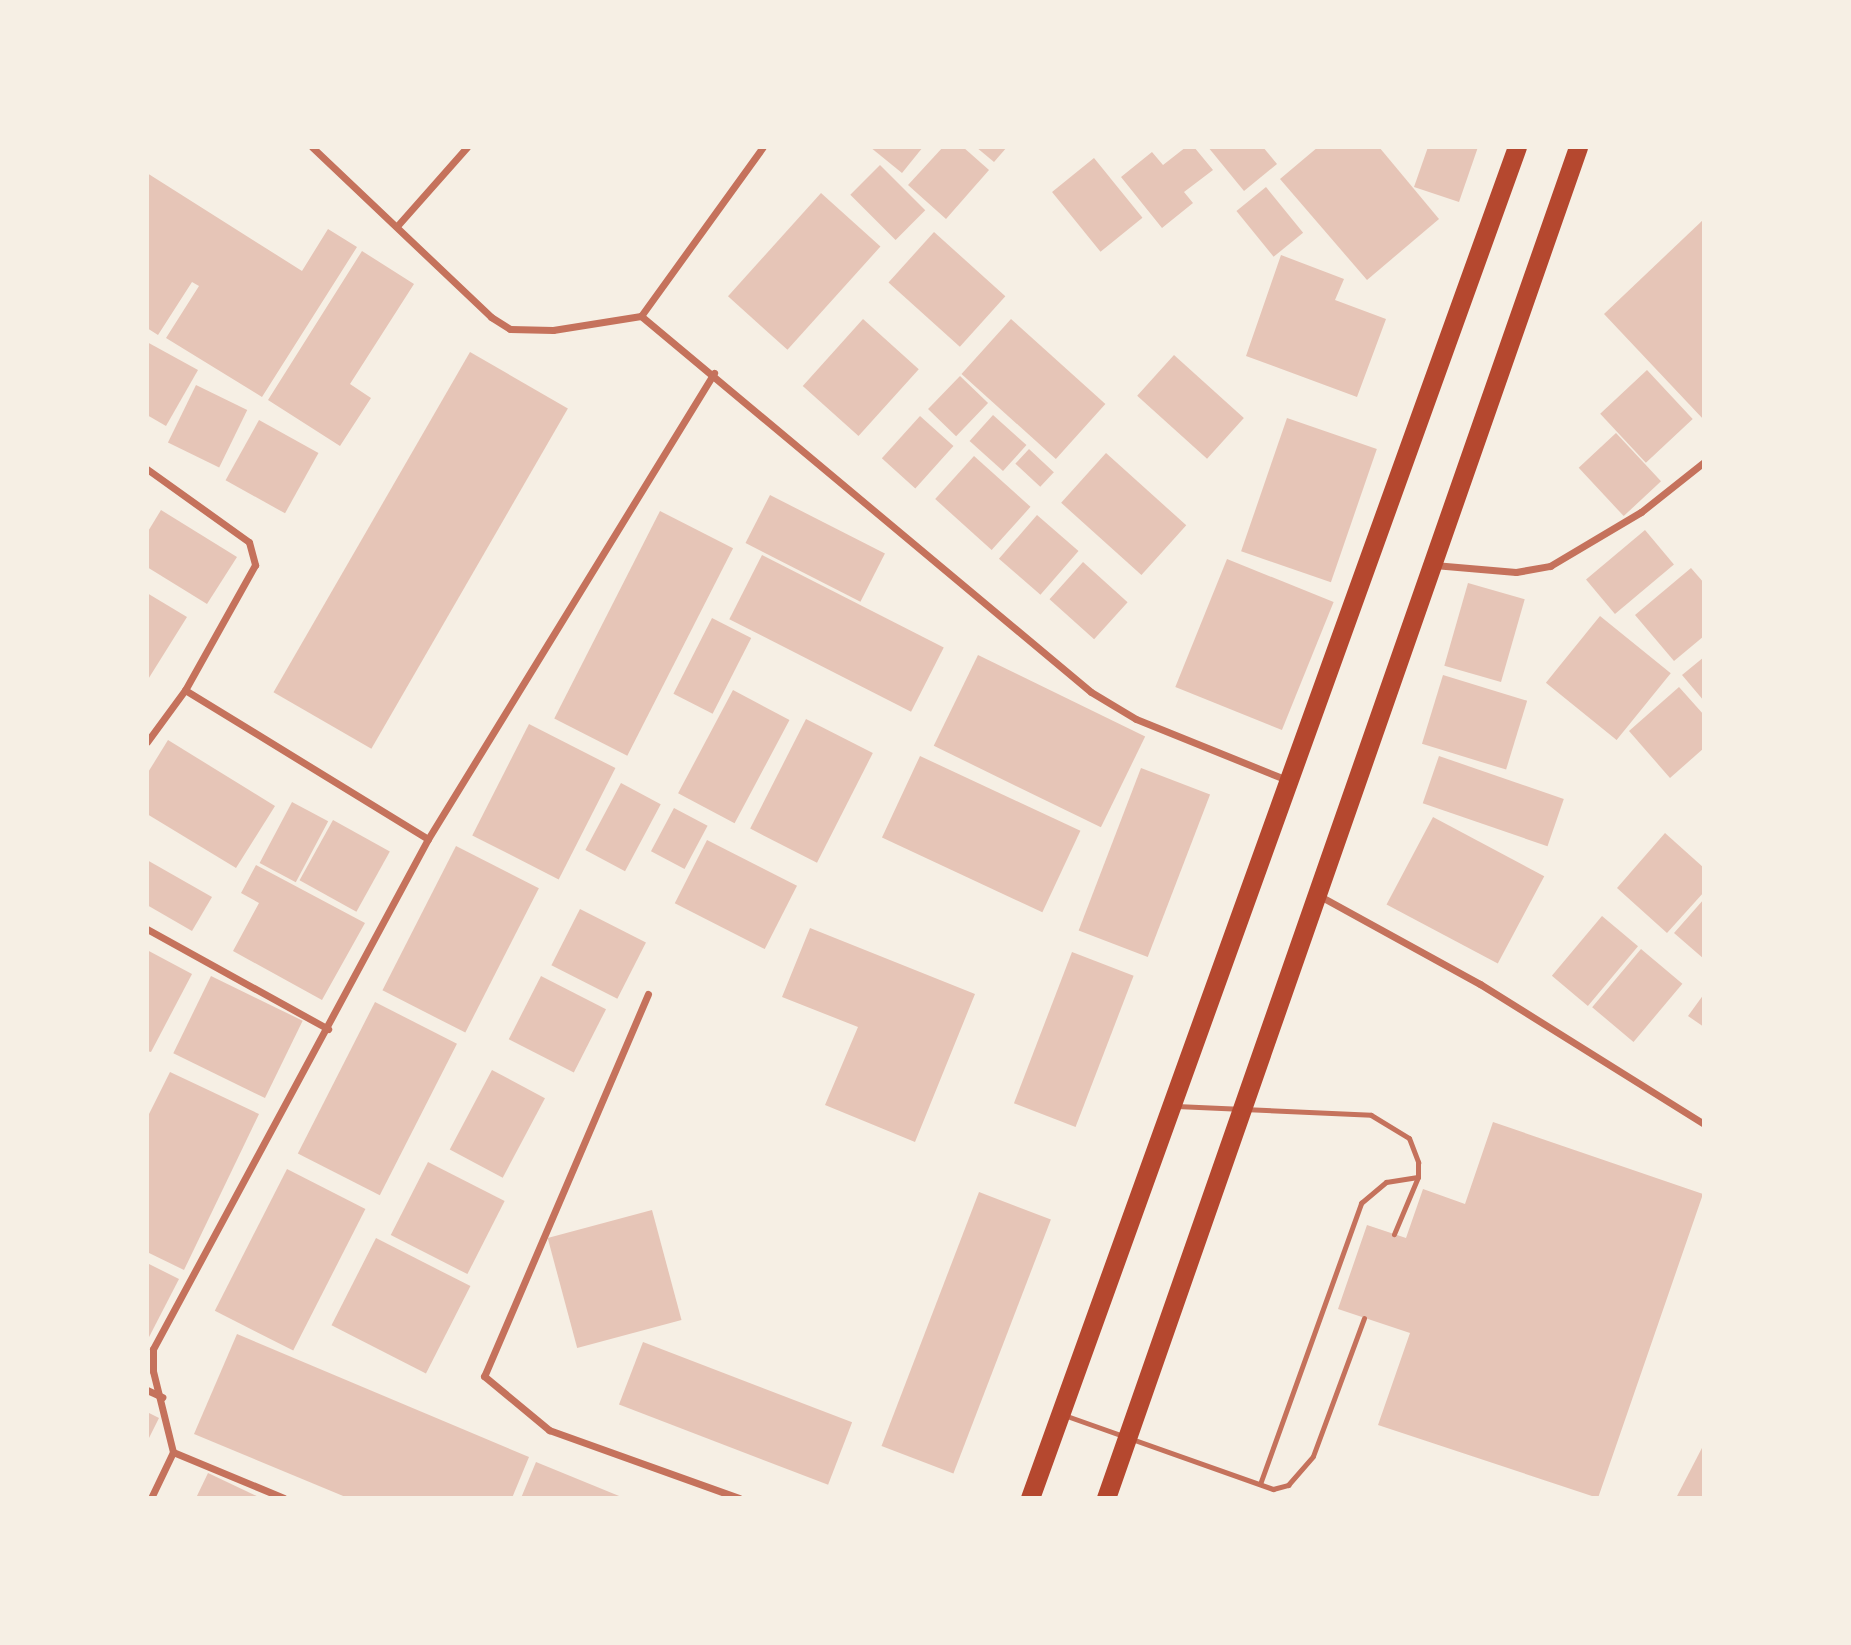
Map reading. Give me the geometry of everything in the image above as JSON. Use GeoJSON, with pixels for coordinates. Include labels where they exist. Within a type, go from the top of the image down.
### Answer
{"type":"FeatureCollection","features":[{"type":"Feature","properties":{"kind":"highway"},"geometry":{"type":"LineString","coordinates":[[1030,1498],[1517,147]]}},
{"type":"Feature","properties":{"kind":"highway"},"geometry":{"type":"LineString","coordinates":[[1106,1498],[1578,147]]}},
{"type":"Feature","properties":{"kind":"street"},"geometry":{"type":"LineString","coordinates":[[312,147],[510,329],[553,330],[641,316],[763,147]]}},
{"type":"Feature","properties":{"kind":"street"},"geometry":{"type":"LineString","coordinates":[[398,225],[467,147]]}},
{"type":"Feature","properties":{"kind":"street"},"geometry":{"type":"LineString","coordinates":[[641,316],[714,373],[1091,692],[1136,719],[1288,781]]}},
{"type":"Feature","properties":{"kind":"street"},"geometry":{"type":"LineString","coordinates":[[151,1498],[173,1452],[163,1398],[153,1371],[153,1349],[328,1029],[428,839],[714,373]]}},
{"type":"Feature","properties":{"kind":"street"},"geometry":{"type":"LineString","coordinates":[[1433,565],[1516,572],[1550,566],[1641,512],[1704,462]]}},
{"type":"Feature","properties":{"kind":"street"},"geometry":{"type":"LineString","coordinates":[[147,469],[249,542],[255,565],[184,690],[147,742]]}},
{"type":"Feature","properties":{"kind":"street"},"geometry":{"type":"LineString","coordinates":[[184,690],[428,839]]}},
{"type":"Feature","properties":{"kind":"street"},"geometry":{"type":"LineString","coordinates":[[1318,895],[1480,984],[1704,1124]]}},
{"type":"Feature","properties":{"kind":"street"},"geometry":{"type":"LineString","coordinates":[[147,929],[328,1029]]}},
{"type":"Feature","properties":{"kind":"street"},"geometry":{"type":"LineString","coordinates":[[648,994],[484,1376],[549,1430],[738,1498]]}},
{"type":"Feature","properties":{"kind":"street"},"geometry":{"type":"LineString","coordinates":[[147,1390],[163,1398]]}},
{"type":"Feature","properties":{"kind":"street"},"geometry":{"type":"LineString","coordinates":[[173,1452],[284,1498]]}},
{"type":"Feature","properties":{"kind":"lane"},"geometry":{"type":"LineString","coordinates":[[1173,1106],[1243,1106],[1371,1115],[1409,1138],[1418,1177],[1394,1234]]}},
{"type":"Feature","properties":{"kind":"lane"},"geometry":{"type":"LineString","coordinates":[[1260,1484],[1361,1203],[1386,1182],[1418,1177]]}},
{"type":"Feature","properties":{"kind":"lane"},"geometry":{"type":"LineString","coordinates":[[1060,1415],[1130,1434],[1260,1484],[1288,1485],[1308,1468],[1364,1318]]}},
{"type":"Feature","properties":{"kind":"building"},"geometry":{"type":"Polygon","coordinates":[[[870,147],[923,147],[902,173],[870,147]]]}},
{"type":"Feature","properties":{"kind":"building"},"geometry":{"type":"Polygon","coordinates":[[[943,147],[963,147],[989,170],[946,219],[908,185],[943,147]]]}},
{"type":"Feature","properties":{"kind":"building"},"geometry":{"type":"Polygon","coordinates":[[[976,147],[1007,147],[994,162],[976,147]]]}},
{"type":"Feature","properties":{"kind":"building"},"geometry":{"type":"Polygon","coordinates":[[[1186,147],[1194,147],[1213,170],[1184,192],[1193,203],[1162,228],[1121,177],[1152,152],[1163,165],[1186,147]]]}},
{"type":"Feature","properties":{"kind":"building"},"geometry":{"type":"Polygon","coordinates":[[[1208,147],[1263,147],[1277,164],[1244,191],[1208,147]]]}},
{"type":"Feature","properties":{"kind":"building"},"geometry":{"type":"Polygon","coordinates":[[[1318,147],[1379,147],[1439,219],[1367,280],[1280,179],[1318,147]]]}},
{"type":"Feature","properties":{"kind":"building"},"geometry":{"type":"Polygon","coordinates":[[[1428,147],[1478,147],[1459,202],[1414,187],[1428,147]]]}},
{"type":"Feature","properties":{"kind":"building"},"geometry":{"type":"Polygon","coordinates":[[[1094,158],[1142,218],[1100,252],[1052,192],[1094,158]]]}},
{"type":"Feature","properties":{"kind":"building"},"geometry":{"type":"Polygon","coordinates":[[[880,165],[925,210],[896,240],[850,195],[880,165]]]}},
{"type":"Feature","properties":{"kind":"building"},"geometry":{"type":"Polygon","coordinates":[[[147,173],[302,271],[328,229],[357,247],[262,397],[166,338],[199,286],[192,282],[158,335],[147,328],[147,173]]]}},
{"type":"Feature","properties":{"kind":"building"},"geometry":{"type":"Polygon","coordinates":[[[1266,187],[1303,233],[1274,257],[1236,211],[1266,187]]]}},
{"type":"Feature","properties":{"kind":"building"},"geometry":{"type":"Polygon","coordinates":[[[821,193],[880,247],[787,350],[728,296],[821,193]]]}},
{"type":"Feature","properties":{"kind":"building"},"geometry":{"type":"Polygon","coordinates":[[[1704,219],[1704,420],[1604,314],[1704,219]]]}},
{"type":"Feature","properties":{"kind":"building"},"geometry":{"type":"Polygon","coordinates":[[[934,232],[1005,296],[960,347],[888,283],[934,232]]]}},
{"type":"Feature","properties":{"kind":"building"},"geometry":{"type":"Polygon","coordinates":[[[362,251],[414,284],[350,384],[371,398],[340,446],[268,400],[362,251]]]}},
{"type":"Feature","properties":{"kind":"building"},"geometry":{"type":"Polygon","coordinates":[[[1281,255],[1344,279],[1335,300],[1386,319],[1357,397],[1246,356],[1281,255]]]}},
{"type":"Feature","properties":{"kind":"building"},"geometry":{"type":"Polygon","coordinates":[[[863,319],[919,369],[859,436],[803,386],[863,319]]]}},
{"type":"Feature","properties":{"kind":"building"},"geometry":{"type":"Polygon","coordinates":[[[1011,319],[1105,404],[1056,459],[961,374],[1011,319]]]}},
{"type":"Feature","properties":{"kind":"building"},"geometry":{"type":"Polygon","coordinates":[[[147,342],[198,370],[166,426],[147,415],[147,342]]]}},
{"type":"Feature","properties":{"kind":"building"},"geometry":{"type":"Polygon","coordinates":[[[470,352],[568,408],[371,749],[274,692],[470,352]]]}},
{"type":"Feature","properties":{"kind":"building"},"geometry":{"type":"Polygon","coordinates":[[[1174,355],[1244,418],[1207,459],[1137,396],[1174,355]]]}},
{"type":"Feature","properties":{"kind":"building"},"geometry":{"type":"Polygon","coordinates":[[[1647,370],[1693,419],[1646,463],[1600,414],[1647,370]]]}},
{"type":"Feature","properties":{"kind":"building"},"geometry":{"type":"Polygon","coordinates":[[[960,376],[988,403],[956,436],[928,409],[960,376]]]}},
{"type":"Feature","properties":{"kind":"building"},"geometry":{"type":"Polygon","coordinates":[[[196,385],[247,410],[219,468],[168,443],[196,385]]]}},
{"type":"Feature","properties":{"kind":"building"},"geometry":{"type":"Polygon","coordinates":[[[993,415],[1026,445],[1003,471],[970,441],[993,415]]]}},
{"type":"Feature","properties":{"kind":"building"},"geometry":{"type":"Polygon","coordinates":[[[920,416],[953,446],[915,488],[882,458],[920,416]]]}},
{"type":"Feature","properties":{"kind":"building"},"geometry":{"type":"Polygon","coordinates":[[[1287,418],[1377,449],[1331,582],[1241,551],[1287,418]]]}},
{"type":"Feature","properties":{"kind":"building"},"geometry":{"type":"Polygon","coordinates":[[[259,420],[318,453],[285,513],[226,480],[259,420]]]}},
{"type":"Feature","properties":{"kind":"building"},"geometry":{"type":"Polygon","coordinates":[[[1616,433],[1661,481],[1624,516],[1579,468],[1616,433]]]}},
{"type":"Feature","properties":{"kind":"building"},"geometry":{"type":"Polygon","coordinates":[[[1029,449],[1054,472],[1040,487],[1015,464],[1029,449]]]}},
{"type":"Feature","properties":{"kind":"building"},"geometry":{"type":"Polygon","coordinates":[[[1106,453],[1186,525],[1141,575],[1061,503],[1106,453]]]}},
{"type":"Feature","properties":{"kind":"building"},"geometry":{"type":"Polygon","coordinates":[[[974,456],[1030,507],[992,550],[935,499],[974,456]]]}},
{"type":"Feature","properties":{"kind":"building"},"geometry":{"type":"Polygon","coordinates":[[[770,495],[885,554],[860,602],[745,543],[770,495]]]}},
{"type":"Feature","properties":{"kind":"building"},"geometry":{"type":"Polygon","coordinates":[[[161,510],[237,557],[207,604],[147,567],[147,533],[161,510]]]}},
{"type":"Feature","properties":{"kind":"building"},"geometry":{"type":"Polygon","coordinates":[[[660,511],[733,548],[627,756],[554,719],[660,511]]]}},
{"type":"Feature","properties":{"kind":"building"},"geometry":{"type":"Polygon","coordinates":[[[1037,515],[1079,551],[1040,595],[999,559],[1037,515]]]}},
{"type":"Feature","properties":{"kind":"building"},"geometry":{"type":"Polygon","coordinates":[[[1645,530],[1674,564],[1615,614],[1586,579],[1645,530]]]}},
{"type":"Feature","properties":{"kind":"building"},"geometry":{"type":"Polygon","coordinates":[[[762,555],[944,648],[911,712],[729,619],[762,555]]]}},
{"type":"Feature","properties":{"kind":"building"},"geometry":{"type":"Polygon","coordinates":[[[1227,559],[1334,602],[1282,730],[1175,687],[1227,559]]]}},
{"type":"Feature","properties":{"kind":"building"},"geometry":{"type":"Polygon","coordinates":[[[1083,562],[1128,602],[1094,639],[1050,599],[1083,562]]]}},
{"type":"Feature","properties":{"kind":"building"},"geometry":{"type":"Polygon","coordinates":[[[1691,568],[1704,583],[1704,636],[1674,661],[1635,615],[1691,568]]]}},
{"type":"Feature","properties":{"kind":"building"},"geometry":{"type":"Polygon","coordinates":[[[1468,583],[1525,599],[1501,682],[1444,666],[1468,583]]]}},
{"type":"Feature","properties":{"kind":"building"},"geometry":{"type":"Polygon","coordinates":[[[147,593],[187,617],[147,681],[147,593]]]}},
{"type":"Feature","properties":{"kind":"building"},"geometry":{"type":"Polygon","coordinates":[[[1600,616],[1671,673],[1617,740],[1546,683],[1600,616]]]}},
{"type":"Feature","properties":{"kind":"building"},"geometry":{"type":"Polygon","coordinates":[[[712,618],[751,638],[713,714],[673,694],[712,618]]]}},
{"type":"Feature","properties":{"kind":"building"},"geometry":{"type":"Polygon","coordinates":[[[978,655],[1145,737],[1101,827],[934,746],[978,655]]]}},
{"type":"Feature","properties":{"kind":"building"},"geometry":{"type":"Polygon","coordinates":[[[1704,657],[1704,701],[1682,675],[1704,657]]]}},
{"type":"Feature","properties":{"kind":"building"},"geometry":{"type":"Polygon","coordinates":[[[1443,675],[1527,701],[1506,770],[1422,744],[1443,675]]]}},
{"type":"Feature","properties":{"kind":"building"},"geometry":{"type":"Polygon","coordinates":[[[1679,687],[1704,715],[1704,748],[1670,778],[1629,731],[1679,687]]]}},
{"type":"Feature","properties":{"kind":"building"},"geometry":{"type":"Polygon","coordinates":[[[733,690],[790,720],[735,823],[678,793],[733,690]]]}},
{"type":"Feature","properties":{"kind":"building"},"geometry":{"type":"Polygon","coordinates":[[[806,719],[873,753],[817,863],[750,829],[806,719]]]}},
{"type":"Feature","properties":{"kind":"building"},"geometry":{"type":"Polygon","coordinates":[[[529,724],[615,768],[559,879],[472,835],[529,724]]]}},
{"type":"Feature","properties":{"kind":"building"},"geometry":{"type":"Polygon","coordinates":[[[168,740],[275,806],[236,868],[147,814],[147,774],[168,740]]]}},
{"type":"Feature","properties":{"kind":"building"},"geometry":{"type":"Polygon","coordinates":[[[920,756],[1080,831],[1042,912],[882,838],[920,756]]]}},
{"type":"Feature","properties":{"kind":"building"},"geometry":{"type":"Polygon","coordinates":[[[1439,756],[1564,799],[1548,846],[1423,803],[1439,756]]]}},
{"type":"Feature","properties":{"kind":"building"},"geometry":{"type":"Polygon","coordinates":[[[1141,768],[1210,795],[1148,957],[1079,930],[1141,768]]]}},
{"type":"Feature","properties":{"kind":"building"},"geometry":{"type":"Polygon","coordinates":[[[621,783],[661,804],[625,871],[585,850],[621,783]]]}},
{"type":"Feature","properties":{"kind":"building"},"geometry":{"type":"Polygon","coordinates":[[[292,802],[328,821],[296,882],[260,863],[292,802]]]}},
{"type":"Feature","properties":{"kind":"building"},"geometry":{"type":"Polygon","coordinates":[[[674,808],[708,826],[685,869],[651,851],[674,808]]]}},
{"type":"Feature","properties":{"kind":"building"},"geometry":{"type":"Polygon","coordinates":[[[1433,817],[1544,876],[1498,964],[1387,904],[1433,817]]]}},
{"type":"Feature","properties":{"kind":"building"},"geometry":{"type":"Polygon","coordinates":[[[333,820],[390,852],[356,912],[300,880],[333,820]]]}},
{"type":"Feature","properties":{"kind":"building"},"geometry":{"type":"Polygon","coordinates":[[[1665,833],[1704,868],[1704,892],[1667,933],[1617,888],[1665,833]]]}},
{"type":"Feature","properties":{"kind":"building"},"geometry":{"type":"Polygon","coordinates":[[[707,840],[797,886],[765,949],[675,903],[707,840]]]}},
{"type":"Feature","properties":{"kind":"building"},"geometry":{"type":"Polygon","coordinates":[[[456,846],[539,888],[465,1033],[382,990],[456,846]]]}},
{"type":"Feature","properties":{"kind":"building"},"geometry":{"type":"Polygon","coordinates":[[[147,860],[212,897],[192,931],[147,905],[147,860]]]}},
{"type":"Feature","properties":{"kind":"building"},"geometry":{"type":"Polygon","coordinates":[[[256,865],[365,923],[322,1000],[233,951],[259,903],[241,893],[256,865]]]}},
{"type":"Feature","properties":{"kind":"building"},"geometry":{"type":"Polygon","coordinates":[[[1704,899],[1704,959],[1674,933],[1704,899]]]}},
{"type":"Feature","properties":{"kind":"building"},"geometry":{"type":"Polygon","coordinates":[[[580,909],[646,943],[617,999],[551,965],[580,909]]]}},
{"type":"Feature","properties":{"kind":"building"},"geometry":{"type":"Polygon","coordinates":[[[1602,916],[1638,946],[1588,1006],[1552,976],[1602,916]]]}},
{"type":"Feature","properties":{"kind":"building"},"geometry":{"type":"Polygon","coordinates":[[[810,928],[975,994],[915,1142],[825,1105],[858,1027],[782,997],[810,928]]]}},
{"type":"Feature","properties":{"kind":"building"},"geometry":{"type":"Polygon","coordinates":[[[1641,949],[1682,984],[1634,1042],[1592,1007],[1641,949]]]}},
{"type":"Feature","properties":{"kind":"building"},"geometry":{"type":"Polygon","coordinates":[[[147,950],[192,974],[151,1052],[147,1051],[147,950]]]}},
{"type":"Feature","properties":{"kind":"building"},"geometry":{"type":"Polygon","coordinates":[[[1072,952],[1134,976],[1076,1127],[1014,1103],[1072,952]]]}},
{"type":"Feature","properties":{"kind":"building"},"geometry":{"type":"Polygon","coordinates":[[[211,976],[303,1021],[265,1098],[173,1053],[211,976]]]}},
{"type":"Feature","properties":{"kind":"building"},"geometry":{"type":"Polygon","coordinates":[[[541,976],[606,1009],[574,1072],[509,1039],[541,976]]]}},
{"type":"Feature","properties":{"kind":"building"},"geometry":{"type":"Polygon","coordinates":[[[1704,994],[1704,1027],[1688,1016],[1704,994]]]}},
{"type":"Feature","properties":{"kind":"building"},"geometry":{"type":"Polygon","coordinates":[[[375,1002],[457,1044],[380,1195],[298,1153],[375,1002]]]}},
{"type":"Feature","properties":{"kind":"building"},"geometry":{"type":"Polygon","coordinates":[[[492,1070],[545,1098],[503,1178],[450,1149],[492,1070]]]}},
{"type":"Feature","properties":{"kind":"building"},"geometry":{"type":"Polygon","coordinates":[[[170,1072],[259,1114],[184,1270],[147,1252],[147,1118],[170,1072]]]}},
{"type":"Feature","properties":{"kind":"building"},"geometry":{"type":"Polygon","coordinates":[[[1493,1122],[1703,1194],[1598,1498],[1378,1425],[1410,1333],[1338,1309],[1367,1225],[1406,1238],[1423,1189],[1465,1204],[1493,1122]]]}},
{"type":"Feature","properties":{"kind":"building"},"geometry":{"type":"Polygon","coordinates":[[[428,1162],[505,1201],[467,1274],[391,1235],[428,1162]]]}},
{"type":"Feature","properties":{"kind":"building"},"geometry":{"type":"Polygon","coordinates":[[[287,1169],[365,1209],[293,1351],[215,1311],[287,1169]]]}},
{"type":"Feature","properties":{"kind":"building"},"geometry":{"type":"Polygon","coordinates":[[[979,1192],[1051,1220],[953,1474],[882,1446],[979,1192]]]}},
{"type":"Feature","properties":{"kind":"building"},"geometry":{"type":"Polygon","coordinates":[[[652,1210],[682,1320],[577,1348],[548,1238],[652,1210]]]}},
{"type":"Feature","properties":{"kind":"building"},"geometry":{"type":"Polygon","coordinates":[[[376,1238],[470,1286],[426,1373],[332,1325],[376,1238]]]}},
{"type":"Feature","properties":{"kind":"building"},"geometry":{"type":"Polygon","coordinates":[[[147,1263],[179,1279],[147,1341],[147,1263]]]}},
{"type":"Feature","properties":{"kind":"building"},"geometry":{"type":"Polygon","coordinates":[[[237,1334],[529,1457],[512,1498],[348,1498],[194,1434],[237,1334]]]}},
{"type":"Feature","properties":{"kind":"building"},"geometry":{"type":"Polygon","coordinates":[[[643,1342],[852,1422],[828,1485],[619,1405],[643,1342]]]}},
{"type":"Feature","properties":{"kind":"building"},"geometry":{"type":"Polygon","coordinates":[[[147,1412],[159,1418],[147,1442],[147,1412]]]}},
{"type":"Feature","properties":{"kind":"building"},"geometry":{"type":"Polygon","coordinates":[[[1704,1444],[1704,1498],[1676,1498],[1704,1444]]]}},
{"type":"Feature","properties":{"kind":"building"},"geometry":{"type":"Polygon","coordinates":[[[536,1462],[624,1498],[521,1498],[536,1462]]]}},
{"type":"Feature","properties":{"kind":"building"},"geometry":{"type":"Polygon","coordinates":[[[208,1473],[261,1498],[196,1498],[208,1473]]]}}]}
